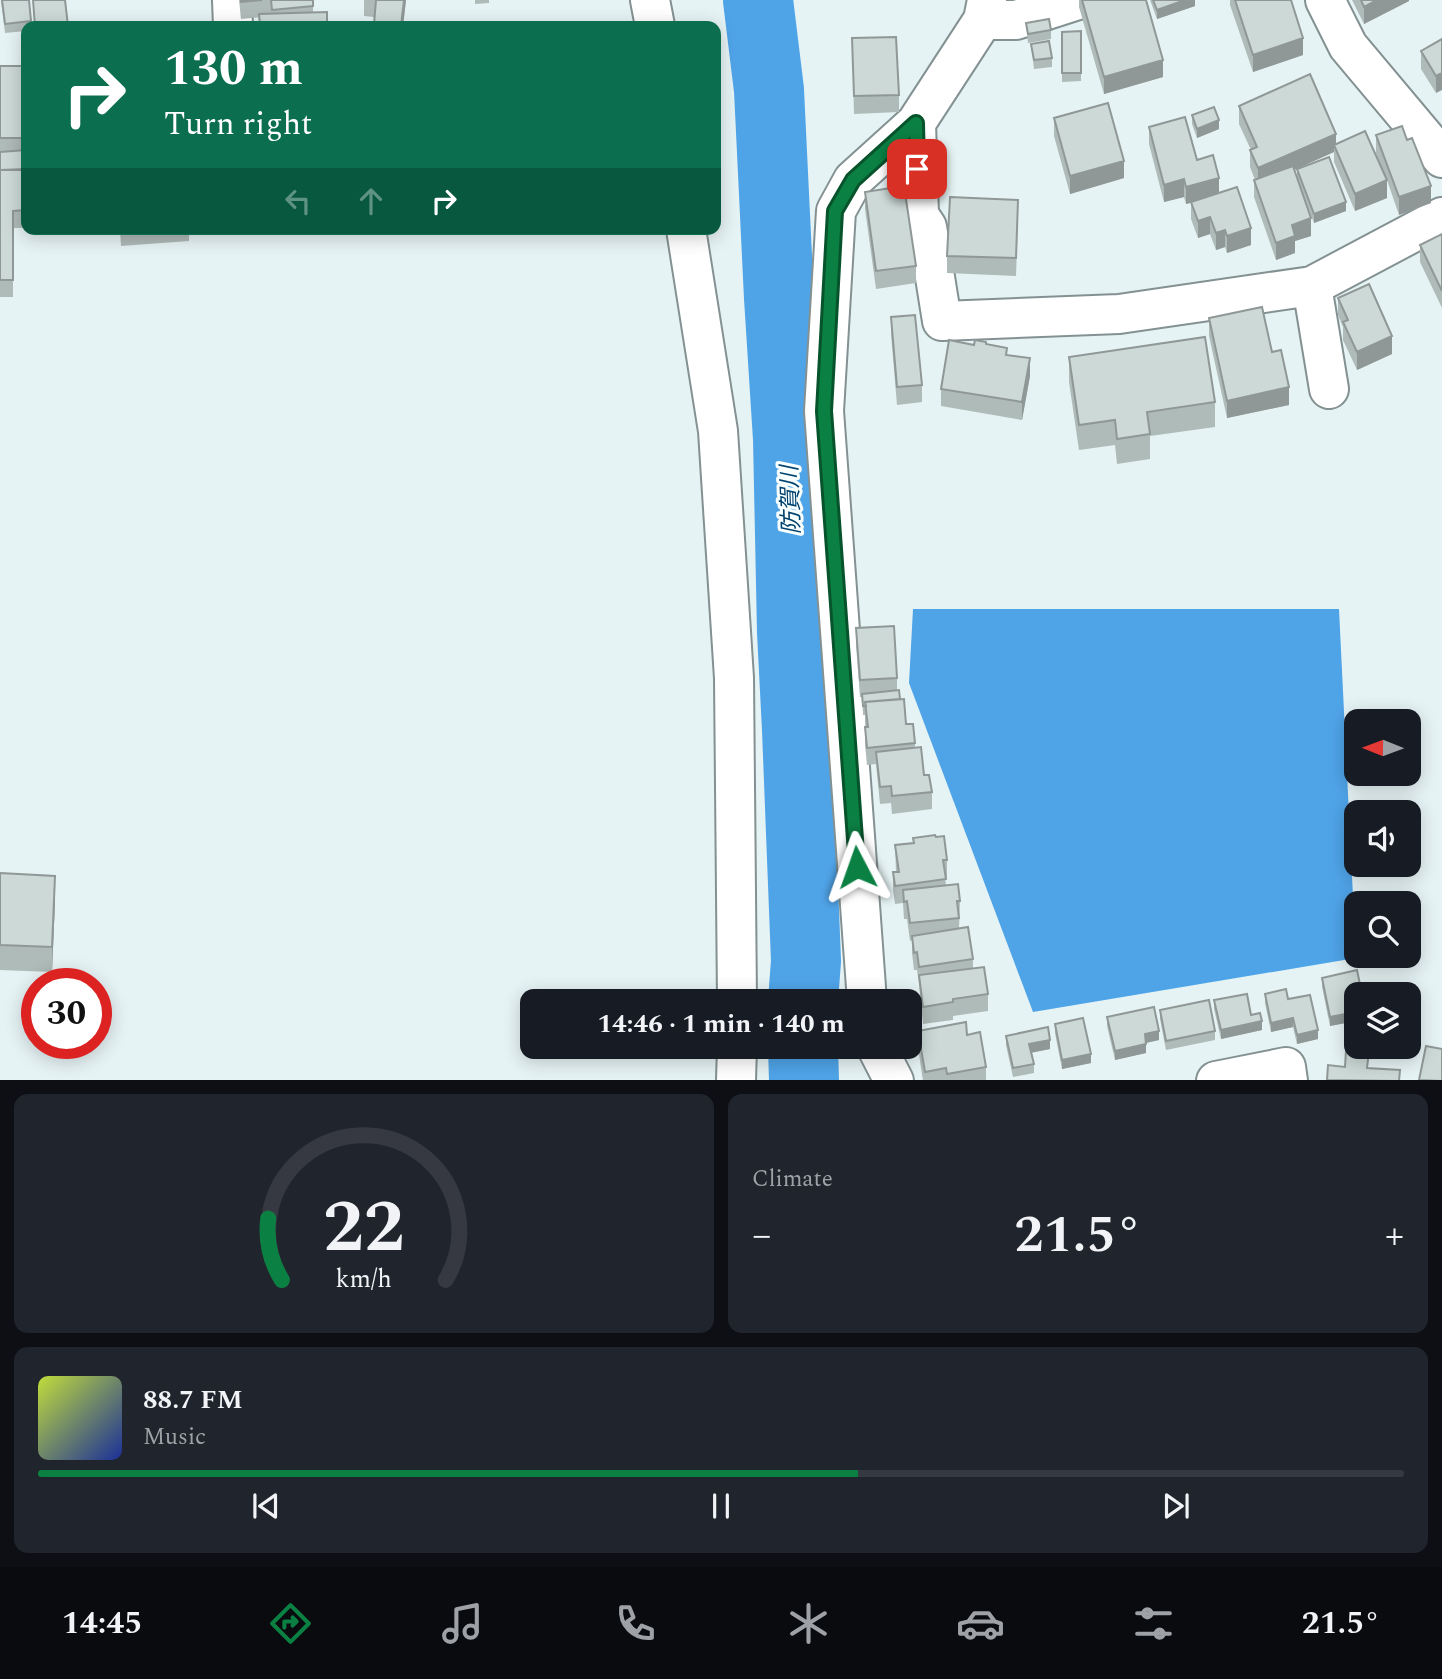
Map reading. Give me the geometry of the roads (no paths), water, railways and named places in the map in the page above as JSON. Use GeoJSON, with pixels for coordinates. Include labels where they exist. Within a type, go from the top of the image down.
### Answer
{"type":"FeatureCollection","features":[{"type":"Feature","properties":{"kind":"street"},"geometry":{"type":"LineString","coordinates":[[232,0],[233,21]]}},
{"type":"Feature","properties":{"kind":"street"},"geometry":{"type":"LineString","coordinates":[[650,0],[654,21]]}},
{"type":"Feature","properties":{"kind":"street"},"geometry":{"type":"LineString","coordinates":[[866,989],[825,425],[824,398],[835,211],[853,180],[916,123],[985,10],[1016,20],[1077,0]]}},
{"type":"Feature","properties":{"kind":"street"},"geometry":{"type":"LineString","coordinates":[[1325,0],[1348,46],[1442,158]]}},
{"type":"Feature","properties":{"kind":"street"},"geometry":{"type":"LineString","coordinates":[[916,123],[919,215],[927,227],[942,321],[1118,314],[1312,286],[1442,217]]}},
{"type":"Feature","properties":{"kind":"street"},"geometry":{"type":"LineString","coordinates":[[688,235],[718,431],[734,678],[737,989]]}},
{"type":"Feature","properties":{"kind":"street"},"geometry":{"type":"LineString","coordinates":[[1312,286],[1329,389]]}},
{"type":"Feature","properties":{"kind":"street"},"geometry":{"type":"LineString","coordinates":[[736,1080],[737,1059]]}},
{"type":"Feature","properties":{"kind":"street"},"geometry":{"type":"LineString","coordinates":[[883,1059],[894,1080]]}},
{"type":"Feature","properties":{"kind":"street"},"geometry":{"type":"LineString","coordinates":[[1216,1080],[1286,1067],[1288,1080]]}},
{"type":"Feature","properties":{"kind":"water"},"geometry":{"type":"Polygon","coordinates":[[[913,609],[1339,609],[1344,786],[1348,786],[1348,800],[1344,800],[1344,877],[1352,877],[1353,891],[1344,891],[1344,960],[1033,1012],[909,683],[913,609]]]}},
{"type":"Feature","properties":{"kind":"waterway","name":"防賀川"},"geometry":{"type":"LineString","coordinates":[[758,0],[769,90],[788,439],[792,632],[806,961],[804,989]]}},
{"type":"Feature","properties":{"kind":"waterway","name":"防賀川"},"geometry":{"type":"LineString","coordinates":[[803,1059],[804,1080]]}}]}
